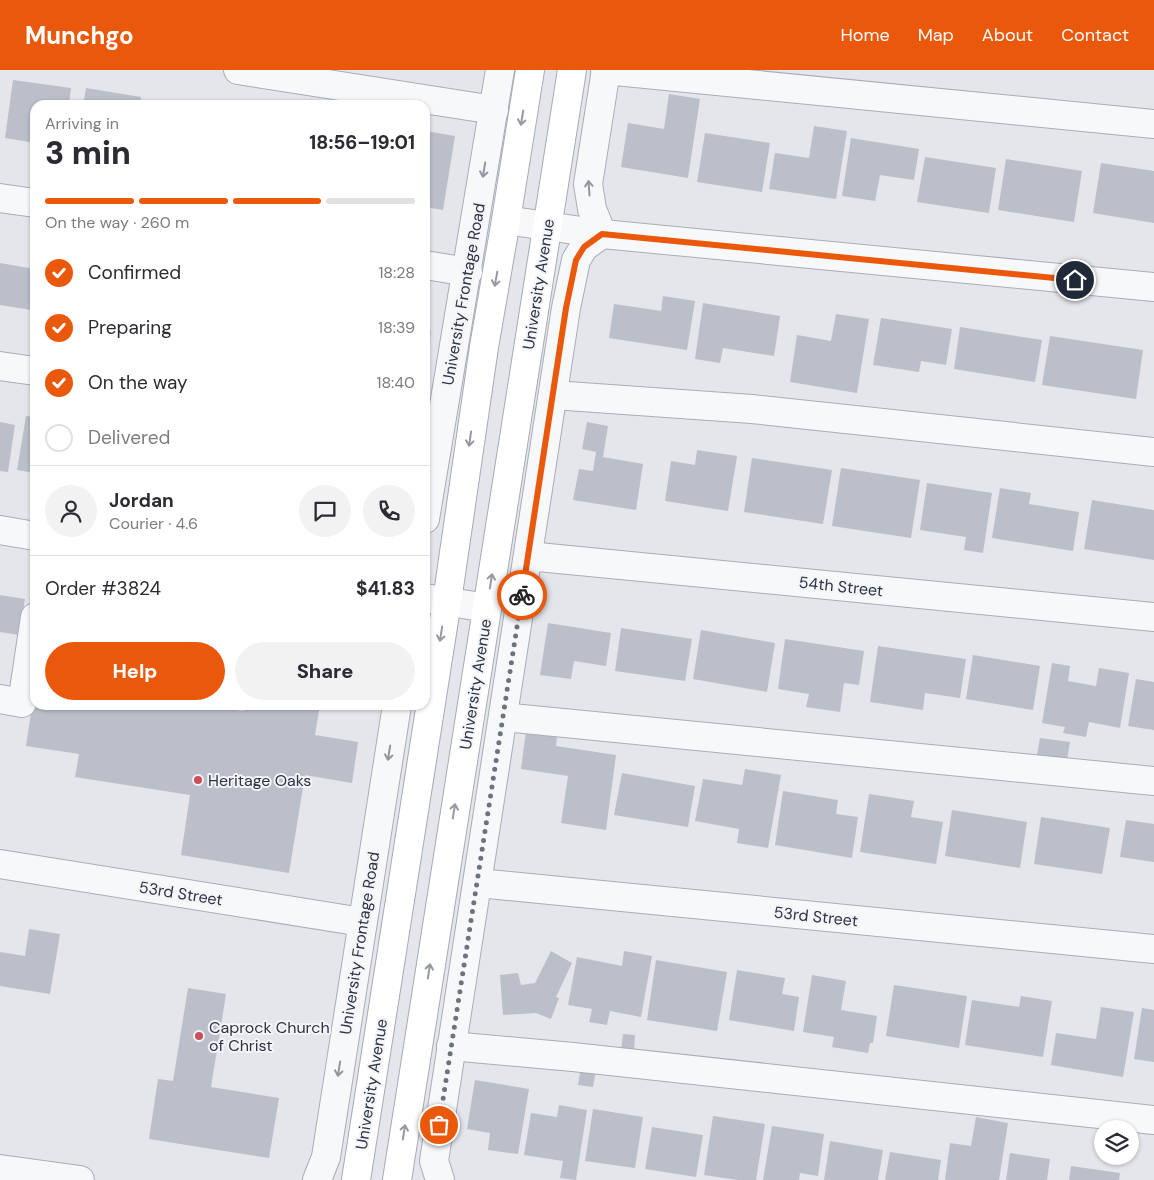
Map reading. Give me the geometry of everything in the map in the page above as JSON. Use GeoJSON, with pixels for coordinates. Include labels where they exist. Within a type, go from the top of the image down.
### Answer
{"type":"FeatureCollection","features":[{"type":"Feature","properties":{"kind":"main road","name":"University Avenue"},"geometry":{"type":"LineString","coordinates":[[430,645],[436,599],[484,347],[530,70]]}},
{"type":"Feature","properties":{"kind":"main road","name":"University Avenue"},"geometry":{"type":"LineString","coordinates":[[397,1180],[572,70]]}},
{"type":"Feature","properties":{"kind":"main road","name":"University Avenue"},"geometry":{"type":"LineString","coordinates":[[356,1180],[371,1092],[421,710]]}},
{"type":"Feature","properties":{"kind":"street"},"geometry":{"type":"LineString","coordinates":[[238,70],[494,110]]}},
{"type":"Feature","properties":{"kind":"street","name":"University Frontage Road"},"geometry":{"type":"LineString","coordinates":[[430,458],[432,434],[468,272],[500,70]]}},
{"type":"Feature","properties":{"kind":"street"},"geometry":{"type":"LineString","coordinates":[[602,234],[592,209],[588,184],[606,70],[1154,124]]}},
{"type":"Feature","properties":{"kind":"street"},"geometry":{"type":"LineString","coordinates":[[0,198],[30,202]]}},
{"type":"Feature","properties":{"kind":"street"},"geometry":{"type":"LineString","coordinates":[[506,220],[602,234],[1154,287]]}},
{"type":"Feature","properties":{"kind":"street"},"geometry":{"type":"LineString","coordinates":[[440,1180],[434,1161],[566,308],[576,260],[584,247],[602,234]]}},
{"type":"Feature","properties":{"kind":"street"},"geometry":{"type":"LineString","coordinates":[[430,266],[468,272]]}},
{"type":"Feature","properties":{"kind":"street"},"geometry":{"type":"LineString","coordinates":[[0,366],[30,370]]}},
{"type":"Feature","properties":{"kind":"street"},"geometry":{"type":"LineString","coordinates":[[553,396],[752,409],[1154,452]]}},
{"type":"Feature","properties":{"kind":"street"},"geometry":{"type":"LineString","coordinates":[[0,530],[30,535]]}},
{"type":"Feature","properties":{"kind":"street","name":"54th Street"},"geometry":{"type":"LineString","coordinates":[[528,556],[1154,617]]}},
{"type":"Feature","properties":{"kind":"street"},"geometry":{"type":"LineString","coordinates":[[436,599],[487,608]]}},
{"type":"Feature","properties":{"kind":"street"},"geometry":{"type":"LineString","coordinates":[[0,699],[22,703],[30,649]]}},
{"type":"Feature","properties":{"kind":"street","name":"University Frontage Road"},"geometry":{"type":"LineString","coordinates":[[317,1180],[326,1156],[396,710]]}},
{"type":"Feature","properties":{"kind":"street"},"geometry":{"type":"LineString","coordinates":[[503,718],[1154,781]]}},
{"type":"Feature","properties":{"kind":"street","name":"53rd Street"},"geometry":{"type":"LineString","coordinates":[[0,864],[362,922]]}},
{"type":"Feature","properties":{"kind":"street","name":"53rd Street"},"geometry":{"type":"LineString","coordinates":[[478,883],[1154,949]]}},
{"type":"Feature","properties":{"kind":"street"},"geometry":{"type":"LineString","coordinates":[[350,1000],[371,1092]]}},
{"type":"Feature","properties":{"kind":"street"},"geometry":{"type":"LineString","coordinates":[[451,1046],[573,1057],[1154,1120]]}},
{"type":"Feature","properties":{"kind":"street"},"geometry":{"type":"LineString","coordinates":[[0,1168],[80,1180]]}},
{"type":"Feature","properties":{"kind":"building"},"geometry":{"type":"Polygon","coordinates":[[[13,80],[71,88],[70,100],[30,100],[30,142],[5,138],[13,80]]]}},
{"type":"Feature","properties":{"kind":"building"},"geometry":{"type":"Polygon","coordinates":[[[86,88],[141,97],[141,100],[84,100],[86,88]]]}},
{"type":"Feature","properties":{"kind":"building"},"geometry":{"type":"Polygon","coordinates":[[[669,94],[700,99],[688,178],[621,167],[628,123],[664,129],[669,94]]]}},
{"type":"Feature","properties":{"kind":"building"},"geometry":{"type":"Polygon","coordinates":[[[814,126],[847,131],[836,199],[769,189],[775,153],[809,158],[814,126]]]}},
{"type":"Feature","properties":{"kind":"building"},"geometry":{"type":"Polygon","coordinates":[[[430,132],[455,136],[443,210],[430,208],[430,132]]]}},
{"type":"Feature","properties":{"kind":"building"},"geometry":{"type":"Polygon","coordinates":[[[705,133],[770,143],[762,192],[697,182],[705,133]]]}},
{"type":"Feature","properties":{"kind":"building"},"geometry":{"type":"Polygon","coordinates":[[[851,138],[919,149],[914,180],[880,175],[875,201],[842,196],[851,138]]]}},
{"type":"Feature","properties":{"kind":"building"},"geometry":{"type":"Polygon","coordinates":[[[925,157],[996,168],[989,213],[917,202],[925,157]]]}},
{"type":"Feature","properties":{"kind":"building"},"geometry":{"type":"Polygon","coordinates":[[[1006,159],[1082,171],[1074,222],[998,210],[1006,159]]]}},
{"type":"Feature","properties":{"kind":"building"},"geometry":{"type":"Polygon","coordinates":[[[1101,163],[1154,171],[1154,223],[1093,213],[1101,163]]]}},
{"type":"Feature","properties":{"kind":"building"},"geometry":{"type":"Polygon","coordinates":[[[0,263],[30,268],[30,310],[0,305],[0,263]]]}},
{"type":"Feature","properties":{"kind":"building"},"geometry":{"type":"Polygon","coordinates":[[[663,296],[695,301],[687,350],[609,338],[614,304],[661,311],[663,296]]]}},
{"type":"Feature","properties":{"kind":"building"},"geometry":{"type":"Polygon","coordinates":[[[703,303],[780,316],[774,356],[723,348],[720,363],[695,359],[703,303]]]}},
{"type":"Feature","properties":{"kind":"building"},"geometry":{"type":"Polygon","coordinates":[[[836,314],[869,319],[857,393],[790,382],[797,335],[831,341],[836,314]]]}},
{"type":"Feature","properties":{"kind":"building"},"geometry":{"type":"Polygon","coordinates":[[[881,318],[952,329],[946,365],[921,361],[919,372],[873,365],[881,318]]]}},
{"type":"Feature","properties":{"kind":"building"},"geometry":{"type":"Polygon","coordinates":[[[960,327],[1042,340],[1035,382],[954,369],[960,327]]]}},
{"type":"Feature","properties":{"kind":"building"},"geometry":{"type":"Polygon","coordinates":[[[1050,336],[1143,350],[1136,399],[1042,385],[1050,336]]]}},
{"type":"Feature","properties":{"kind":"building"},"geometry":{"type":"Polygon","coordinates":[[[26,416],[30,416],[30,472],[17,470],[26,416]]]}},
{"type":"Feature","properties":{"kind":"building"},"geometry":{"type":"Polygon","coordinates":[[[0,422],[15,425],[8,472],[0,471],[0,422]]]}},
{"type":"Feature","properties":{"kind":"building"},"geometry":{"type":"Polygon","coordinates":[[[587,422],[608,426],[603,457],[643,464],[636,510],[573,500],[579,469],[593,471],[596,452],[582,449],[587,422]]]}},
{"type":"Feature","properties":{"kind":"building"},"geometry":{"type":"Polygon","coordinates":[[[697,450],[737,456],[728,511],[665,501],[671,461],[695,465],[697,450]]]}},
{"type":"Feature","properties":{"kind":"building"},"geometry":{"type":"Polygon","coordinates":[[[752,458],[832,470],[823,524],[744,512],[752,458]]]}},
{"type":"Feature","properties":{"kind":"building"},"geometry":{"type":"Polygon","coordinates":[[[841,468],[920,480],[911,538],[832,526],[841,468]]]}},
{"type":"Feature","properties":{"kind":"building"},"geometry":{"type":"Polygon","coordinates":[[[927,483],[992,493],[983,553],[964,550],[966,537],[920,530],[927,483]]]}},
{"type":"Feature","properties":{"kind":"building"},"geometry":{"type":"Polygon","coordinates":[[[1000,488],[1031,493],[1029,504],[1079,512],[1073,551],[992,538],[1000,488]]]}},
{"type":"Feature","properties":{"kind":"building"},"geometry":{"type":"Polygon","coordinates":[[[1092,500],[1154,510],[1154,560],[1084,549],[1092,500]]]}},
{"type":"Feature","properties":{"kind":"building"},"geometry":{"type":"Polygon","coordinates":[[[0,595],[25,599],[19,635],[0,632],[0,595]]]}},
{"type":"Feature","properties":{"kind":"building"},"geometry":{"type":"Polygon","coordinates":[[[548,623],[611,633],[606,666],[574,661],[571,679],[540,675],[548,623]]]}},
{"type":"Feature","properties":{"kind":"building"},"geometry":{"type":"Polygon","coordinates":[[[621,628],[692,639],[685,681],[615,671],[621,628]]]}},
{"type":"Feature","properties":{"kind":"building"},"geometry":{"type":"Polygon","coordinates":[[[701,630],[775,643],[767,692],[693,679],[701,630]]]}},
{"type":"Feature","properties":{"kind":"building"},"geometry":{"type":"Polygon","coordinates":[[[785,639],[864,651],[859,685],[844,683],[840,712],[806,707],[809,694],[778,689],[785,639]]]}},
{"type":"Feature","properties":{"kind":"building"},"geometry":{"type":"Polygon","coordinates":[[[878,646],[966,659],[960,698],[925,693],[923,710],[870,702],[878,646]]]}},
{"type":"Feature","properties":{"kind":"building"},"geometry":{"type":"Polygon","coordinates":[[[973,655],[1040,666],[1033,710],[966,699],[973,655]]]}},
{"type":"Feature","properties":{"kind":"building"},"geometry":{"type":"Polygon","coordinates":[[[1052,663],[1070,666],[1068,681],[1096,686],[1099,668],[1129,673],[1120,728],[1089,722],[1086,737],[1063,733],[1065,727],[1042,723],[1052,663]]]}},
{"type":"Feature","properties":{"kind":"building"},"geometry":{"type":"Polygon","coordinates":[[[1136,679],[1154,682],[1154,730],[1128,726],[1136,679]]]}},
{"type":"Feature","properties":{"kind":"building","name":"Heritage Oaks"},"geometry":{"type":"Polygon","coordinates":[[[31,710],[319,710],[315,735],[358,742],[352,783],[305,775],[289,873],[181,855],[190,795],[75,777],[79,754],[26,746],[31,710]]]}},
{"type":"Feature","properties":{"kind":"building"},"geometry":{"type":"Polygon","coordinates":[[[526,731],[557,735],[556,746],[616,755],[606,830],[561,823],[568,776],[521,769],[526,731]]]}},
{"type":"Feature","properties":{"kind":"building"},"geometry":{"type":"Polygon","coordinates":[[[1040,738],[1070,742],[1067,760],[1037,755],[1040,738]]]}},
{"type":"Feature","properties":{"kind":"building"},"geometry":{"type":"Polygon","coordinates":[[[745,769],[781,775],[768,848],[737,843],[739,829],[695,821],[703,779],[742,785],[745,769]]]}},
{"type":"Feature","properties":{"kind":"building"},"geometry":{"type":"Polygon","coordinates":[[[622,773],[695,786],[688,827],[614,815],[622,773]]]}},
{"type":"Feature","properties":{"kind":"building"},"geometry":{"type":"Polygon","coordinates":[[[783,791],[838,800],[836,814],[858,817],[852,858],[775,845],[783,791]]]}},
{"type":"Feature","properties":{"kind":"building"},"geometry":{"type":"Polygon","coordinates":[[[869,794],[914,801],[911,817],[943,822],[936,864],[860,852],[869,794]]]}},
{"type":"Feature","properties":{"kind":"building"},"geometry":{"type":"Polygon","coordinates":[[[952,810],[1027,822],[1020,868],[945,856],[952,810]]]}},
{"type":"Feature","properties":{"kind":"building"},"geometry":{"type":"Polygon","coordinates":[[[1041,817],[1110,828],[1102,874],[1034,864],[1041,817]]]}},
{"type":"Feature","properties":{"kind":"building"},"geometry":{"type":"Polygon","coordinates":[[[1126,820],[1154,824],[1154,862],[1120,857],[1126,820]]]}},
{"type":"Feature","properties":{"kind":"building"},"geometry":{"type":"Polygon","coordinates":[[[29,929],[60,934],[50,994],[0,986],[0,952],[25,956],[29,929]]]}},
{"type":"Feature","properties":{"kind":"building"},"geometry":{"type":"Polygon","coordinates":[[[551,951],[572,963],[556,997],[559,998],[551,1019],[536,1013],[503,1015],[500,975],[518,973],[521,985],[535,983],[551,951]]]}},
{"type":"Feature","properties":{"kind":"building"},"geometry":{"type":"Polygon","coordinates":[[[624,951],[652,956],[641,1017],[610,1011],[607,1025],[589,1022],[592,1009],[568,1005],[577,957],[622,966],[624,951]]]}},
{"type":"Feature","properties":{"kind":"building"},"geometry":{"type":"Polygon","coordinates":[[[656,960],[727,972],[717,1031],[647,1020],[656,960]]]}},
{"type":"Feature","properties":{"kind":"building"},"geometry":{"type":"Polygon","coordinates":[[[737,970],[785,978],[782,994],[799,997],[794,1031],[729,1020],[737,970]]]}},
{"type":"Feature","properties":{"kind":"building"},"geometry":{"type":"Polygon","coordinates":[[[812,975],[846,981],[841,1010],[877,1016],[873,1043],[870,1043],[868,1053],[832,1047],[834,1037],[803,1032],[812,975]]]}},
{"type":"Feature","properties":{"kind":"building"},"geometry":{"type":"Polygon","coordinates":[[[894,985],[967,996],[959,1048],[886,1036],[894,985]]]}},
{"type":"Feature","properties":{"kind":"building","name":"Caprock Church of Christ"},"geometry":{"type":"Polygon","coordinates":[[[188,988],[226,994],[211,1087],[279,1098],[269,1158],[149,1139],[158,1079],[173,1081],[188,988]]]}},
{"type":"Feature","properties":{"kind":"building"},"geometry":{"type":"Polygon","coordinates":[[[1021,996],[1052,1001],[1043,1057],[965,1045],[972,1000],[1019,1007],[1021,996]]]}},
{"type":"Feature","properties":{"kind":"building"},"geometry":{"type":"Polygon","coordinates":[[[1101,1007],[1134,1012],[1123,1077],[1051,1065],[1056,1033],[1096,1039],[1101,1007]]]}},
{"type":"Feature","properties":{"kind":"building"},"geometry":{"type":"Polygon","coordinates":[[[1142,1008],[1154,1010],[1154,1062],[1134,1059],[1142,1008]]]}},
{"type":"Feature","properties":{"kind":"building"},"geometry":{"type":"Polygon","coordinates":[[[623,1034],[635,1035],[634,1052],[621,1050],[623,1034]]]}},
{"type":"Feature","properties":{"kind":"building"},"geometry":{"type":"Polygon","coordinates":[[[581,1067],[596,1070],[593,1087],[578,1085],[581,1067]]]}},
{"type":"Feature","properties":{"kind":"building"},"geometry":{"type":"Polygon","coordinates":[[[475,1080],[529,1089],[518,1154],[488,1150],[490,1133],[467,1129],[475,1080]]]}},
{"type":"Feature","properties":{"kind":"building"},"geometry":{"type":"Polygon","coordinates":[[[559,1105],[587,1110],[576,1180],[560,1178],[563,1161],[524,1155],[531,1113],[557,1117],[559,1105]]]}},
{"type":"Feature","properties":{"kind":"building"},"geometry":{"type":"Polygon","coordinates":[[[593,1109],[643,1117],[635,1168],[585,1161],[593,1109]]]}},
{"type":"Feature","properties":{"kind":"building"},"geometry":{"type":"Polygon","coordinates":[[[713,1116],[765,1124],[756,1180],[738,1180],[704,1175],[713,1116]]]}},
{"type":"Feature","properties":{"kind":"building"},"geometry":{"type":"Polygon","coordinates":[[[976,1117],[1008,1123],[999,1180],[945,1180],[950,1143],[971,1146],[976,1117]]]}},
{"type":"Feature","properties":{"kind":"building"},"geometry":{"type":"Polygon","coordinates":[[[772,1126],[824,1134],[818,1176],[800,1173],[799,1180],[763,1180],[772,1126]]]}},
{"type":"Feature","properties":{"kind":"building"},"geometry":{"type":"Polygon","coordinates":[[[652,1127],[703,1135],[696,1177],[645,1169],[652,1127]]]}},
{"type":"Feature","properties":{"kind":"building"},"geometry":{"type":"Polygon","coordinates":[[[830,1141],[883,1150],[878,1180],[824,1180],[830,1141]]]}},
{"type":"Feature","properties":{"kind":"building"},"geometry":{"type":"Polygon","coordinates":[[[890,1152],[941,1160],[938,1180],[885,1180],[890,1152]]]}},
{"type":"Feature","properties":{"kind":"building"},"geometry":{"type":"Polygon","coordinates":[[[1010,1153],[1050,1159],[1047,1180],[1006,1180],[1010,1153]]]}},
{"type":"Feature","properties":{"kind":"building"},"geometry":{"type":"Polygon","coordinates":[[[1071,1166],[1120,1173],[1119,1180],[1069,1180],[1071,1166]]]}},
{"type":"Feature","properties":{"kind":"way so far"},"geometry":{"type":"LineString","coordinates":[[439,1125],[522,595]]}},
{"type":"Feature","properties":{"kind":"place","name":"Heritage Oaks"},"geometry":{"type":"Point","coordinates":[198,780]}},
{"type":"Feature","properties":{"kind":"place","name":"Caprock Church of Christ"},"geometry":{"type":"Point","coordinates":[199,1036]}},
{"type":"Feature","properties":{"kind":"route"},"geometry":{"type":"LineString","coordinates":[[522,595],[566,308],[576,260],[584,247],[602,234],[1075,280]]}}]}
